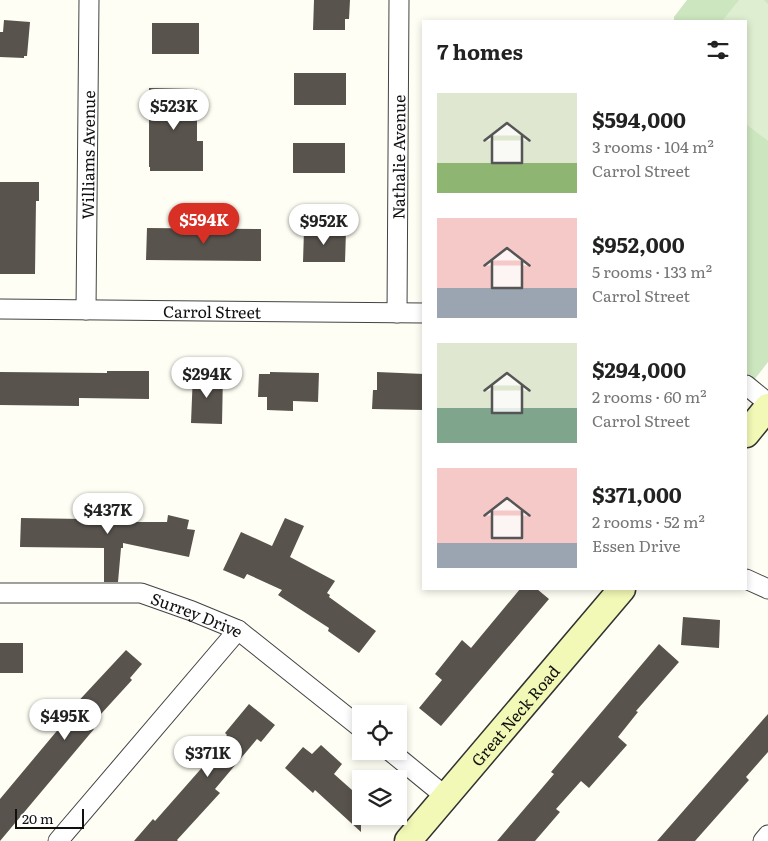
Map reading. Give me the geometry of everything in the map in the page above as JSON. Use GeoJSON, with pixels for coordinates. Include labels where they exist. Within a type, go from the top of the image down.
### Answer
{"type":"FeatureCollection","features":[{"type":"Feature","properties":{"kind":"main road"},"geometry":{"type":"LineString","coordinates":[[747,433],[768,406]]}},
{"type":"Feature","properties":{"kind":"main road","name":"Great Neck Road"},"geometry":{"type":"LineString","coordinates":[[408,841],[621,590]]}},
{"type":"Feature","properties":{"kind":"street","name":"Williams Avenue"},"geometry":{"type":"LineString","coordinates":[[86,310],[89,0]]}},
{"type":"Feature","properties":{"kind":"street","name":"Nathalie Avenue"},"geometry":{"type":"LineString","coordinates":[[397,313],[399,0]]}},
{"type":"Feature","properties":{"kind":"street","name":"Carrol Street"},"geometry":{"type":"LineString","coordinates":[[0,309],[422,313]]}},
{"type":"Feature","properties":{"kind":"street"},"geometry":{"type":"LineString","coordinates":[[747,386],[768,402]]}},
{"type":"Feature","properties":{"kind":"street"},"geometry":{"type":"LineString","coordinates":[[747,579],[768,589]]}},
{"type":"Feature","properties":{"kind":"street","name":"Surrey Drive"},"geometry":{"type":"LineString","coordinates":[[0,593],[141,593],[192,610],[238,630],[352,721]]}},
{"type":"Feature","properties":{"kind":"street"},"geometry":{"type":"LineString","coordinates":[[58,841],[238,630]]}},
{"type":"Feature","properties":{"kind":"street"},"geometry":{"type":"LineString","coordinates":[[401,760],[445,796]]}},
{"type":"Feature","properties":{"kind":"street"},"geometry":{"type":"LineString","coordinates":[[763,841],[768,835]]}},
{"type":"Feature","properties":{"kind":"green space"},"geometry":{"type":"Polygon","coordinates":[[[687,0],[768,0],[768,362],[754,380],[747,375],[747,20],[674,20],[674,17],[687,0]]]}},
{"type":"Feature","properties":{"kind":"green space"},"geometry":{"type":"Polygon","coordinates":[[[739,0],[764,0],[768,4],[768,141],[747,125],[747,20],[723,20],[739,0]]]}},
{"type":"Feature","properties":{"kind":"building"},"geometry":{"type":"Polygon","coordinates":[[[314,0],[350,0],[349,19],[345,19],[345,30],[313,30],[314,0]]]}},
{"type":"Feature","properties":{"kind":"building"},"geometry":{"type":"Polygon","coordinates":[[[4,20],[30,22],[27,56],[24,56],[24,58],[0,57],[0,32],[3,32],[4,20]]]}},
{"type":"Feature","properties":{"kind":"building"},"geometry":{"type":"Polygon","coordinates":[[[152,23],[199,23],[199,54],[152,54],[152,23]]]}},
{"type":"Feature","properties":{"kind":"building"},"geometry":{"type":"Polygon","coordinates":[[[294,73],[346,73],[346,105],[294,105],[294,73]]]}},
{"type":"Feature","properties":{"kind":"building"},"geometry":{"type":"Polygon","coordinates":[[[149,88],[197,89],[197,141],[203,141],[203,171],[150,171],[149,88]]]}},
{"type":"Feature","properties":{"kind":"building"},"geometry":{"type":"Polygon","coordinates":[[[293,143],[345,143],[345,173],[293,173],[293,143]]]}},
{"type":"Feature","properties":{"kind":"building"},"geometry":{"type":"Polygon","coordinates":[[[0,182],[39,182],[39,201],[36,201],[35,274],[0,274],[0,182]]]}},
{"type":"Feature","properties":{"kind":"building"},"geometry":{"type":"Polygon","coordinates":[[[147,228],[261,229],[261,261],[146,260],[147,228]]]}},
{"type":"Feature","properties":{"kind":"building"},"geometry":{"type":"Polygon","coordinates":[[[304,230],[346,230],[345,262],[303,262],[304,230]]]}},
{"type":"Feature","properties":{"kind":"building"},"geometry":{"type":"Polygon","coordinates":[[[107,371],[149,371],[149,399],[79,398],[79,406],[0,405],[0,372],[107,373],[107,371]]]}},
{"type":"Feature","properties":{"kind":"building"},"geometry":{"type":"Polygon","coordinates":[[[270,372],[319,373],[318,402],[293,401],[293,411],[267,410],[267,397],[258,397],[259,374],[270,374],[270,372]]]}},
{"type":"Feature","properties":{"kind":"building"},"geometry":{"type":"Polygon","coordinates":[[[377,372],[422,374],[422,410],[372,409],[373,390],[377,390],[377,372]]]}},
{"type":"Feature","properties":{"kind":"building"},"geometry":{"type":"Polygon","coordinates":[[[193,373],[223,374],[222,424],[191,423],[193,373]]]}},
{"type":"Feature","properties":{"kind":"building"},"geometry":{"type":"Polygon","coordinates":[[[83,506],[122,506],[122,522],[167,522],[168,515],[189,520],[187,529],[195,530],[189,557],[123,543],[118,582],[104,582],[104,548],[20,547],[21,518],[83,519],[83,506]]]}},
{"type":"Feature","properties":{"kind":"building"},"geometry":{"type":"Polygon","coordinates":[[[285,518],[304,526],[290,557],[335,581],[327,593],[330,595],[329,597],[376,631],[359,653],[328,631],[329,628],[278,595],[282,590],[247,574],[244,579],[223,570],[241,532],[272,546],[285,518]]]}},
{"type":"Feature","properties":{"kind":"building"},"geometry":{"type":"Polygon","coordinates":[[[519,590],[538,590],[549,599],[441,726],[419,708],[442,680],[435,674],[462,640],[471,648],[519,590]]]}},
{"type":"Feature","properties":{"kind":"building"},"geometry":{"type":"Polygon","coordinates":[[[683,617],[720,620],[719,648],[681,645],[683,617]]]}},
{"type":"Feature","properties":{"kind":"building"},"geometry":{"type":"Polygon","coordinates":[[[0,643],[23,643],[23,673],[0,673],[0,643]]]}},
{"type":"Feature","properties":{"kind":"building"},"geometry":{"type":"Polygon","coordinates":[[[659,644],[679,662],[636,711],[638,712],[618,737],[627,745],[589,788],[581,781],[556,809],[560,812],[535,841],[497,841],[554,774],[551,772],[659,644]]]}},
{"type":"Feature","properties":{"kind":"building"},"geometry":{"type":"Polygon","coordinates":[[[126,650],[142,664],[130,678],[132,680],[90,726],[94,729],[0,841],[0,799],[61,726],[58,723],[126,650]]]}},
{"type":"Feature","properties":{"kind":"building"},"geometry":{"type":"Polygon","coordinates":[[[249,704],[275,725],[261,742],[257,739],[215,789],[220,793],[178,841],[134,841],[153,819],[155,821],[214,754],[212,753],[227,735],[225,733],[249,704]]]}},
{"type":"Feature","properties":{"kind":"building"},"geometry":{"type":"Polygon","coordinates":[[[768,714],[768,752],[746,777],[749,780],[695,841],[657,841],[768,714]]]}},
{"type":"Feature","properties":{"kind":"building"},"geometry":{"type":"Polygon","coordinates":[[[321,745],[342,764],[334,774],[352,790],[352,824],[315,790],[313,793],[285,768],[303,747],[312,754],[321,745]]]}},
{"type":"Feature","properties":{"kind":"building"},"geometry":{"type":"Polygon","coordinates":[[[353,825],[361,825],[361,832],[353,825]]]}}]}
